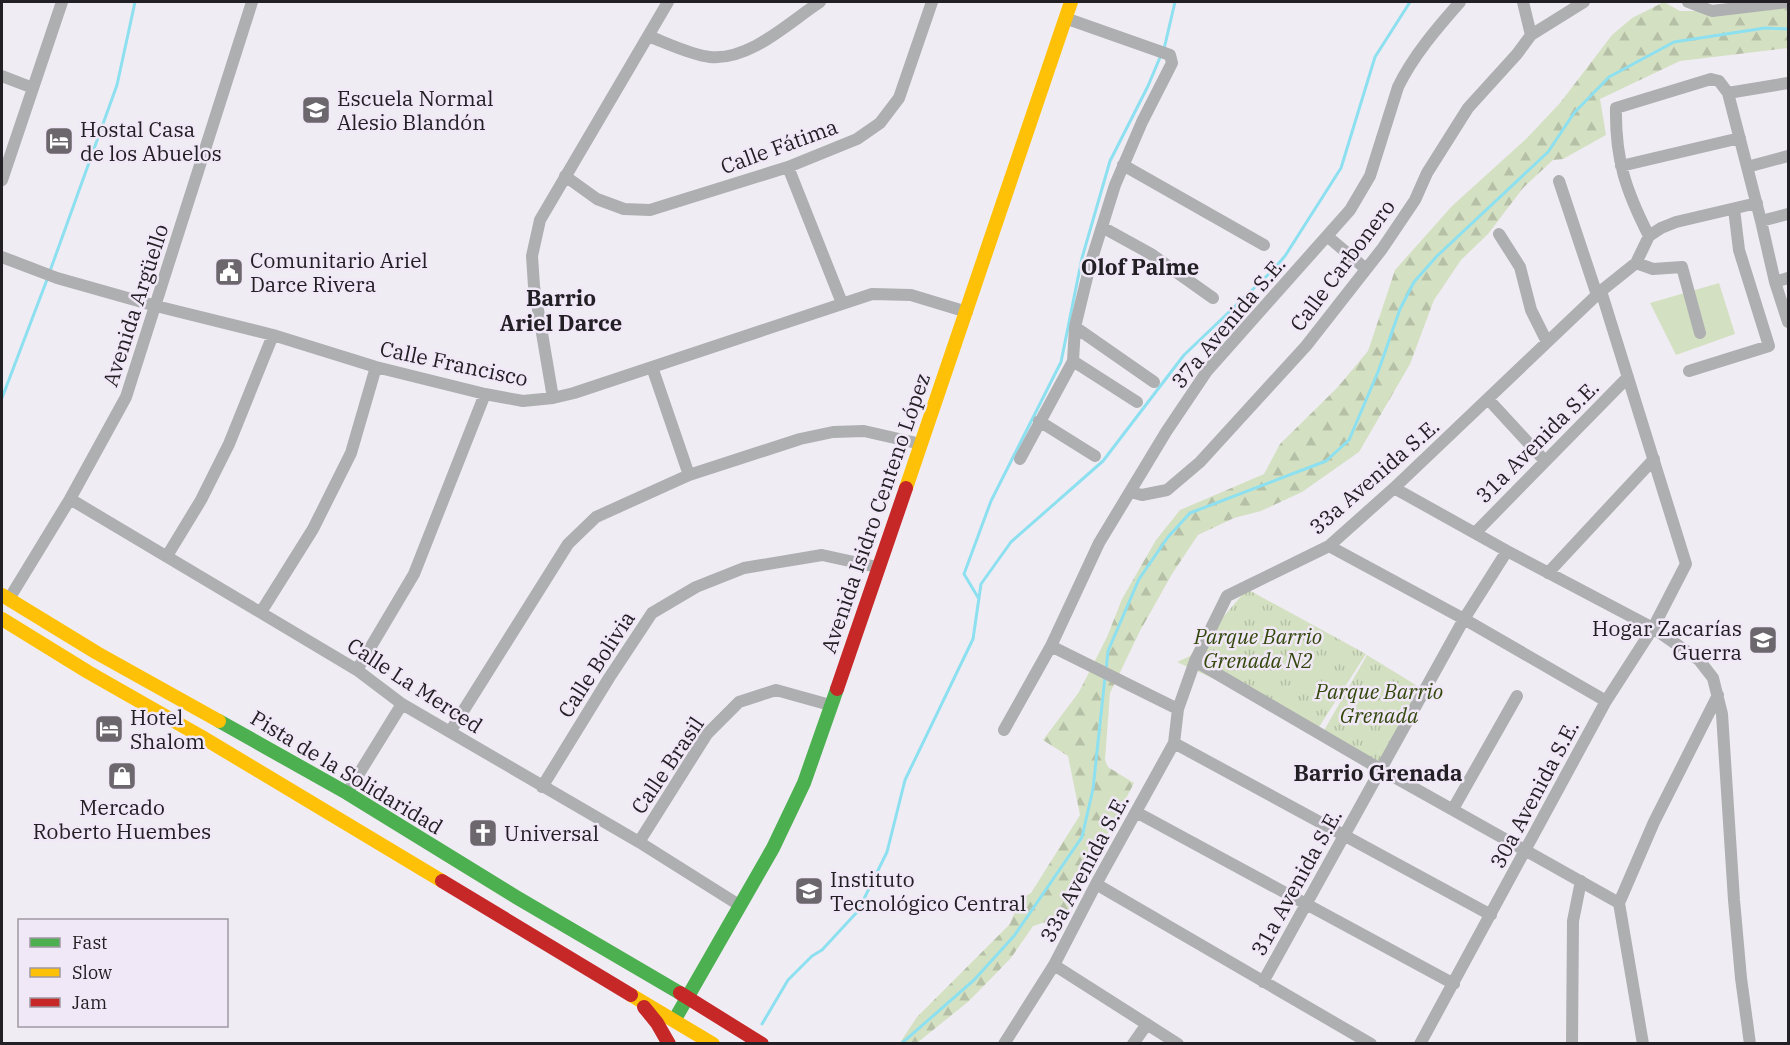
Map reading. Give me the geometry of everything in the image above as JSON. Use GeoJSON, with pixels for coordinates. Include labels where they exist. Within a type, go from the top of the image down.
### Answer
{"type":"FeatureCollection","features":[{"type":"Feature","properties":{"kind":"main road","name":"Avenida Isidro Centeno López"},"geometry":{"type":"LineString","coordinates":[[675,1019],[773,848],[804,783],[967,312],[1071,2]]}},
{"type":"Feature","properties":{"kind":"main road","name":"Pista de la Solidaridad"},"geometry":{"type":"LineString","coordinates":[[5,597],[97,653],[347,793],[762,1044]]}},
{"type":"Feature","properties":{"kind":"main road"},"geometry":{"type":"LineString","coordinates":[[2,619],[675,1019],[697,1039],[713,1044]]}},
{"type":"Feature","properties":{"kind":"main road"},"geometry":{"type":"LineString","coordinates":[[629,992],[657,1023],[669,1044]]}},
{"type":"Feature","properties":{"kind":"main road"},"geometry":{"type":"LineString","coordinates":[[697,1039],[712,1012]]}},
{"type":"Feature","properties":{"kind":"street"},"geometry":{"type":"LineString","coordinates":[[2,180],[62,2]]}},
{"type":"Feature","properties":{"kind":"street","name":"Avenida Argüello"},"geometry":{"type":"LineString","coordinates":[[5,597],[70,499],[126,397],[252,2]]}},
{"type":"Feature","properties":{"kind":"street"},"geometry":{"type":"LineString","coordinates":[[553,398],[534,286],[532,256],[540,220],[668,2]]}},
{"type":"Feature","properties":{"kind":"street"},"geometry":{"type":"LineString","coordinates":[[648,36],[708,57],[728,58],[765,41],[820,2]]}},
{"type":"Feature","properties":{"kind":"street","name":"Calle Fátima"},"geometry":{"type":"LineString","coordinates":[[565,176],[597,199],[624,209],[650,210],[788,167],[857,139],[880,123],[899,98],[932,2]]}},
{"type":"Feature","properties":{"kind":"street","name":"37a Avenida S.E."},"geometry":{"type":"LineString","coordinates":[[1004,730],[1051,646],[1099,543],[1166,432],[1208,371],[1350,210],[1370,176],[1404,74],[1432,35],[1460,2]]}},
{"type":"Feature","properties":{"kind":"street"},"geometry":{"type":"LineString","coordinates":[[1523,2],[1531,35]]}},
{"type":"Feature","properties":{"kind":"street","name":"Calle Carbonero"},"geometry":{"type":"LineString","coordinates":[[1130,492],[1142,495],[1167,490],[1200,462],[1306,346],[1382,249],[1415,200],[1427,173],[1468,108],[1517,54],[1531,35],[1584,2]]}},
{"type":"Feature","properties":{"kind":"street"},"geometry":{"type":"LineString","coordinates":[[1688,2],[1713,11],[1762,3],[1788,2]]}},
{"type":"Feature","properties":{"kind":"street"},"geometry":{"type":"LineString","coordinates":[[1020,459],[1073,361],[1075,327],[1101,227],[1142,122],[1172,63],[1170,55],[1065,18]]}},
{"type":"Feature","properties":{"kind":"street"},"geometry":{"type":"LineString","coordinates":[[2,76],[33,88]]}},
{"type":"Feature","properties":{"kind":"street"},"geometry":{"type":"LineString","coordinates":[[1757,203],[1676,222],[1649,236],[1631,199],[1621,166],[1616,138],[1616,108],[1711,79],[1719,81],[1728,93],[1757,203],[1774,282],[1788,322]]}},
{"type":"Feature","properties":{"kind":"street"},"geometry":{"type":"LineString","coordinates":[[1728,93],[1788,83]]}},
{"type":"Feature","properties":{"kind":"street"},"geometry":{"type":"LineString","coordinates":[[1621,166],[1740,138]]}},
{"type":"Feature","properties":{"kind":"street"},"geometry":{"type":"LineString","coordinates":[[1747,167],[1788,156]]}},
{"type":"Feature","properties":{"kind":"street"},"geometry":{"type":"LineString","coordinates":[[1124,165],[1264,245]]}},
{"type":"Feature","properties":{"kind":"street"},"geometry":{"type":"LineString","coordinates":[[788,167],[843,303]]}},
{"type":"Feature","properties":{"kind":"street"},"geometry":{"type":"LineString","coordinates":[[1548,573],[1654,459],[1628,377],[1559,181]]}},
{"type":"Feature","properties":{"kind":"street"},"geometry":{"type":"LineString","coordinates":[[1689,371],[1769,346],[1753,300],[1740,250],[1734,209]]}},
{"type":"Feature","properties":{"kind":"street"},"geometry":{"type":"LineString","coordinates":[[1761,221],[1788,214]]}},
{"type":"Feature","properties":{"kind":"street"},"geometry":{"type":"LineString","coordinates":[[1101,227],[1151,254],[1212,298]]}},
{"type":"Feature","properties":{"kind":"street"},"geometry":{"type":"LineString","coordinates":[[1499,234],[1520,267],[1531,310],[1547,342]]}},
{"type":"Feature","properties":{"kind":"street"},"geometry":{"type":"LineString","coordinates":[[1327,236],[1366,269]]}},
{"type":"Feature","properties":{"kind":"street","name":"33a Avenida S.E."},"geometry":{"type":"LineString","coordinates":[[1004,1044],[1054,965],[1174,743],[1178,710],[1195,661],[1227,596],[1329,546],[1394,488],[1599,293],[1636,263],[1649,236]]}},
{"type":"Feature","properties":{"kind":"street","name":"Calle Francisco"},"geometry":{"type":"LineString","coordinates":[[2,257],[57,278],[156,306],[273,335],[376,368],[523,401],[574,393],[872,294],[911,295],[967,312]]}},
{"type":"Feature","properties":{"kind":"street"},"geometry":{"type":"LineString","coordinates":[[1636,263],[1653,269],[1682,267],[1700,333]]}},
{"type":"Feature","properties":{"kind":"street"},"geometry":{"type":"LineString","coordinates":[[1774,282],[1788,278]]}},
{"type":"Feature","properties":{"kind":"street"},"geometry":{"type":"LineString","coordinates":[[1075,327],[1154,382]]}},
{"type":"Feature","properties":{"kind":"street"},"geometry":{"type":"LineString","coordinates":[[167,556],[201,500],[229,444],[273,335]]}},
{"type":"Feature","properties":{"kind":"street"},"geometry":{"type":"LineString","coordinates":[[1073,361],[1137,402]]}},
{"type":"Feature","properties":{"kind":"street"},"geometry":{"type":"LineString","coordinates":[[652,367],[688,476]]}},
{"type":"Feature","properties":{"kind":"street"},"geometry":{"type":"LineString","coordinates":[[261,612],[313,529],[351,453],[376,368]]}},
{"type":"Feature","properties":{"kind":"street","name":"31a Avenida S.E."},"geometry":{"type":"LineString","coordinates":[[1474,533],[1628,377]]}},
{"type":"Feature","properties":{"kind":"street"},"geometry":{"type":"LineString","coordinates":[[357,670],[414,574],[485,394]]}},
{"type":"Feature","properties":{"kind":"street"},"geometry":{"type":"LineString","coordinates":[[1488,399],[1545,460]]}},
{"type":"Feature","properties":{"kind":"street"},"geometry":{"type":"LineString","coordinates":[[1039,421],[1095,456]]}},
{"type":"Feature","properties":{"kind":"street"},"geometry":{"type":"LineString","coordinates":[[450,732],[568,544],[596,517],[688,476],[800,440],[833,432],[864,431],[921,444]]}},
{"type":"Feature","properties":{"kind":"street","name":"30a Avenida S.E."},"geometry":{"type":"LineString","coordinates":[[1420,1044],[1606,701],[1653,627],[1686,564],[1654,459]]}},
{"type":"Feature","properties":{"kind":"street"},"geometry":{"type":"LineString","coordinates":[[1394,488],[1507,551],[1653,627],[1699,660],[1713,678],[1722,714],[1740,967],[1750,1044]]}},
{"type":"Feature","properties":{"kind":"street","name":"Calle La Merced"},"geometry":{"type":"LineString","coordinates":[[70,499],[357,670],[402,704],[639,842],[739,905]]}},
{"type":"Feature","properties":{"kind":"street"},"geometry":{"type":"LineString","coordinates":[[1329,546],[1464,619],[1606,701]]}},
{"type":"Feature","properties":{"kind":"street","name":"31a Avenida S.E."},"geometry":{"type":"LineString","coordinates":[[1263,982],[1464,619],[1507,551]]}},
{"type":"Feature","properties":{"kind":"street","name":"Calle Bolivia"},"geometry":{"type":"LineString","coordinates":[[542,787],[652,613],[696,587],[744,568],[822,555],[877,567]]}},
{"type":"Feature","properties":{"kind":"street"},"geometry":{"type":"LineString","coordinates":[[1051,646],[1178,710]]}},
{"type":"Feature","properties":{"kind":"street"},"geometry":{"type":"LineString","coordinates":[[1195,661],[1619,903]]}},
{"type":"Feature","properties":{"kind":"street","name":"Calle Brasil"},"geometry":{"type":"LineString","coordinates":[[639,842],[707,734],[739,702],[776,690],[830,705]]}},
{"type":"Feature","properties":{"kind":"street"},"geometry":{"type":"LineString","coordinates":[[1643,1044],[1619,903],[1654,822],[1718,695]]}},
{"type":"Feature","properties":{"kind":"street"},"geometry":{"type":"LineString","coordinates":[[1453,809],[1517,696]]}},
{"type":"Feature","properties":{"kind":"street"},"geometry":{"type":"LineString","coordinates":[[347,793],[402,704]]}},
{"type":"Feature","properties":{"kind":"street"},"geometry":{"type":"LineString","coordinates":[[1174,743],[1491,915]]}},
{"type":"Feature","properties":{"kind":"street"},"geometry":{"type":"LineString","coordinates":[[1136,812],[1454,984]]}},
{"type":"Feature","properties":{"kind":"street"},"geometry":{"type":"LineString","coordinates":[[1572,1044],[1574,921],[1581,881]]}},
{"type":"Feature","properties":{"kind":"street"},"geometry":{"type":"LineString","coordinates":[[1096,884],[1371,1044]]}},
{"type":"Feature","properties":{"kind":"street"},"geometry":{"type":"LineString","coordinates":[[1054,965],[1178,1044]]}},
{"type":"Feature","properties":{"kind":"street"},"geometry":{"type":"LineString","coordinates":[[1133,1044],[1147,1024]]}},
{"type":"Feature","properties":{"kind":"green space"},"geometry":{"type":"Polygon","coordinates":[[[1664,2],[1680,11],[1712,11],[1788,2],[1788,48],[1680,61],[1600,99],[1606,135],[1563,159],[1553,160],[1523,188],[1488,234],[1461,260],[1434,300],[1410,364],[1359,452],[1302,492],[1261,511],[1234,518],[1198,535],[1172,574],[1140,631],[1110,693],[1105,760],[1108,767],[1134,783],[1065,916],[1033,926],[1011,958],[969,1001],[917,1043],[899,1044],[917,1017],[1010,924],[1018,906],[1031,893],[1080,815],[1068,756],[1043,740],[1079,692],[1107,637],[1122,599],[1156,540],[1180,510],[1264,474],[1280,444],[1337,388],[1368,351],[1395,270],[1452,206],[1527,138],[1560,103],[1612,35],[1632,18],[1664,2]]]}},
{"type":"Feature","properties":{"kind":"green space"},"geometry":{"type":"Polygon","coordinates":[[[1719,283],[1735,334],[1676,355],[1650,303],[1719,283]]]}},
{"type":"Feature","properties":{"kind":"green space","name":"Parque Barrio Grenada N2"},"geometry":{"type":"Polygon","coordinates":[[[1247,589],[1366,654],[1319,727],[1177,662],[1190,656],[1247,589]]]}},
{"type":"Feature","properties":{"kind":"green space","name":"Parque Barrio Grenada"},"geometry":{"type":"Polygon","coordinates":[[[1367,655],[1424,690],[1380,769],[1322,734],[1367,655]]]}},
{"type":"Feature","properties":{"kind":"waterway"},"geometry":{"type":"LineString","coordinates":[[50,271],[117,85],[135,2]]}},
{"type":"Feature","properties":{"kind":"waterway"},"geometry":{"type":"LineString","coordinates":[[1164,49],[1175,2]]}},
{"type":"Feature","properties":{"kind":"waterway"},"geometry":{"type":"LineString","coordinates":[[762,1024],[788,980],[812,956],[822,950],[858,911],[887,852],[905,780],[973,639],[981,584],[1011,542],[1103,461],[1184,355],[1285,256],[1341,168],[1375,57],[1410,2]]}},
{"type":"Feature","properties":{"kind":"waterway"},"geometry":{"type":"LineString","coordinates":[[1106,671],[1108,651],[1139,579],[1168,537],[1190,513],[1326,461],[1349,440],[1378,372],[1400,309],[1414,282],[1437,256],[1548,152],[1574,113],[1609,77],[1674,42],[1765,28],[1788,29]]}},
{"type":"Feature","properties":{"kind":"waterway"},"geometry":{"type":"LineString","coordinates":[[979,599],[964,574],[991,501],[1061,362],[1082,258],[1110,161],[1161,55]]}},
{"type":"Feature","properties":{"kind":"waterway"},"geometry":{"type":"LineString","coordinates":[[2,398],[48,277]]}},
{"type":"Feature","properties":{"kind":"waterway"},"geometry":{"type":"LineString","coordinates":[[901,1044],[974,980],[1014,936],[1082,837],[1093,789],[1105,677]]}},
{"type":"Feature","properties":{"kind":"traffic: fast"},"geometry":{"type":"LineString","coordinates":[[675,1019],[773,848],[804,783],[837,689]]}},
{"type":"Feature","properties":{"kind":"traffic: fast"},"geometry":{"type":"LineString","coordinates":[[219,721],[347,793],[516,897],[680,993]]}},
{"type":"Feature","properties":{"kind":"traffic: slow"},"geometry":{"type":"LineString","coordinates":[[906,488],[1071,2]]}},
{"type":"Feature","properties":{"kind":"traffic: slow"},"geometry":{"type":"LineString","coordinates":[[2,595],[97,653],[219,721]]}},
{"type":"Feature","properties":{"kind":"traffic: slow"},"geometry":{"type":"LineString","coordinates":[[2,619],[442,881]]}},
{"type":"Feature","properties":{"kind":"traffic: slow"},"geometry":{"type":"LineString","coordinates":[[631,995],[713,1044]]}},
{"type":"Feature","properties":{"kind":"traffic: jam"},"geometry":{"type":"LineString","coordinates":[[837,689],[906,488]]}},
{"type":"Feature","properties":{"kind":"traffic: jam"},"geometry":{"type":"LineString","coordinates":[[442,881],[631,995]]}},
{"type":"Feature","properties":{"kind":"traffic: jam"},"geometry":{"type":"LineString","coordinates":[[680,993],[762,1044]]}},
{"type":"Feature","properties":{"kind":"traffic: jam"},"geometry":{"type":"LineString","coordinates":[[644,1007],[657,1023],[669,1044]]}},
{"type":"Feature","properties":{"kind":"place","name":"Escuela Normal Alesio Blandón"},"geometry":{"type":"Point","coordinates":[316,110]}},
{"type":"Feature","properties":{"kind":"place","name":"Hostal Casa de los Abuelos"},"geometry":{"type":"Point","coordinates":[59,141]}},
{"type":"Feature","properties":{"kind":"place","name":"Comunitario Ariel Darce Rivera"},"geometry":{"type":"Point","coordinates":[229,272]}},
{"type":"Feature","properties":{"kind":"place","name":"Hogar Zacarías Guerra"},"geometry":{"type":"Point","coordinates":[1763,640]}},
{"type":"Feature","properties":{"kind":"place","name":"Hotel Shalom"},"geometry":{"type":"Point","coordinates":[109,729]}},
{"type":"Feature","properties":{"kind":"place","name":"Mercado Roberto Huembes"},"geometry":{"type":"Point","coordinates":[122,776]}},
{"type":"Feature","properties":{"kind":"place","name":"Universal"},"geometry":{"type":"Point","coordinates":[483,833]}},
{"type":"Feature","properties":{"kind":"place","name":"Instituto Tecnológico Central"},"geometry":{"type":"Point","coordinates":[809,891]}},
{"type":"Feature","properties":{"kind":"district","name":"Olof Palme"},"geometry":{"type":"Point","coordinates":[1140,266]}},
{"type":"Feature","properties":{"kind":"district","name":"Barrio Ariel Darce"},"geometry":{"type":"Point","coordinates":[561,310]}},
{"type":"Feature","properties":{"kind":"district","name":"Barrio Grenada"},"geometry":{"type":"Point","coordinates":[1378,772]}}]}
